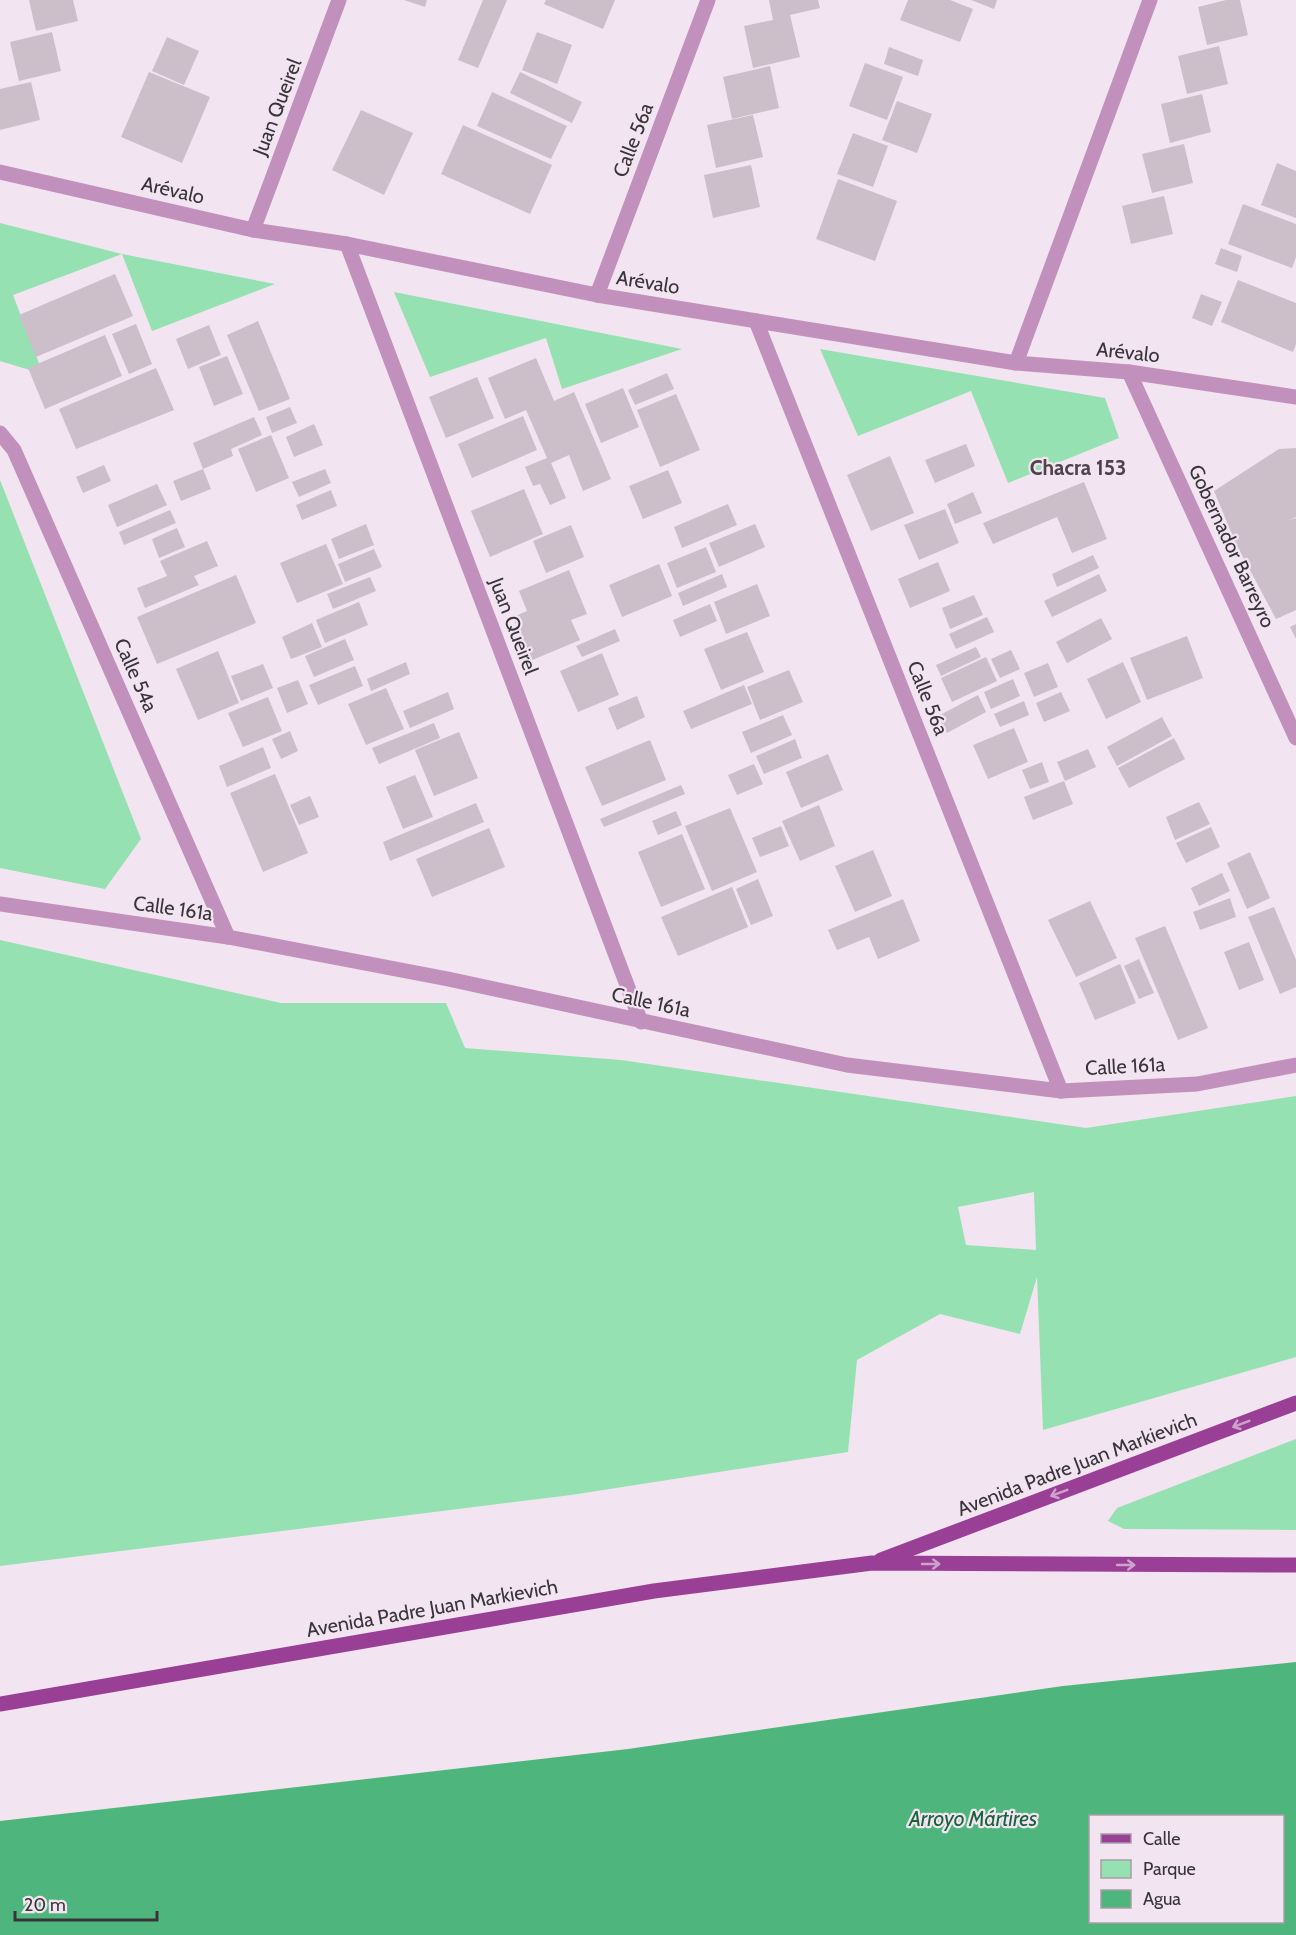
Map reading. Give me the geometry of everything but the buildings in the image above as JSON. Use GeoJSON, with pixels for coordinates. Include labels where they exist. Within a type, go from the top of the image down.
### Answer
{"type":"FeatureCollection","features":[{"type":"Feature","properties":{"kind":"main road","name":"Avenida Padre Juan Markievich"},"geometry":{"type":"LineString","coordinates":[[872,1563],[1296,1403]]}},
{"type":"Feature","properties":{"kind":"main road","name":"Avenida Padre Juan Markievich"},"geometry":{"type":"LineString","coordinates":[[0,1704],[654,1591],[872,1563],[1296,1565]]}},
{"type":"Feature","properties":{"kind":"street","name":"Juan Queirel"},"geometry":{"type":"LineString","coordinates":[[253,230],[339,0]]}},
{"type":"Feature","properties":{"kind":"street","name":"Calle 56a"},"geometry":{"type":"LineString","coordinates":[[597,295],[708,0]]}},
{"type":"Feature","properties":{"kind":"street"},"geometry":{"type":"LineString","coordinates":[[1016,363],[1150,0]]}},
{"type":"Feature","properties":{"kind":"street","name":"Arévalo"},"geometry":{"type":"LineString","coordinates":[[0,172],[253,230],[347,244],[597,295],[1016,363],[1129,372],[1296,397]]}},
{"type":"Feature","properties":{"kind":"street","name":"Juan Queirel"},"geometry":{"type":"LineString","coordinates":[[347,244],[641,1022]]}},
{"type":"Feature","properties":{"kind":"street","name":"Calle 56a"},"geometry":{"type":"LineString","coordinates":[[756,321],[1061,1091]]}},
{"type":"Feature","properties":{"kind":"street","name":"Gobernador Barreyro"},"geometry":{"type":"LineString","coordinates":[[1129,372],[1296,738]]}},
{"type":"Feature","properties":{"kind":"street","name":"Calle 54a"},"geometry":{"type":"LineString","coordinates":[[0,433],[14,450],[228,938]]}},
{"type":"Feature","properties":{"kind":"street","name":"Calle 161a"},"geometry":{"type":"LineString","coordinates":[[0,904],[228,938],[448,979],[847,1065],[1061,1091],[1197,1084],[1296,1065]]}},
{"type":"Feature","properties":{"kind":"green space"},"geometry":{"type":"Polygon","coordinates":[[[0,223],[122,254],[13,295],[43,374],[0,361],[0,223]]]}},
{"type":"Feature","properties":{"kind":"green space"},"geometry":{"type":"Polygon","coordinates":[[[122,254],[275,284],[152,331],[122,254]]]}},
{"type":"Feature","properties":{"kind":"green space"},"geometry":{"type":"Polygon","coordinates":[[[394,292],[682,349],[562,389],[546,338],[430,377],[394,292]]]}},
{"type":"Feature","properties":{"kind":"green space"},"geometry":{"type":"Polygon","coordinates":[[[820,349],[1105,398],[1119,438],[1008,483],[971,391],[858,436],[820,349]]]}},
{"type":"Feature","properties":{"kind":"green space"},"geometry":{"type":"Polygon","coordinates":[[[0,480],[141,839],[105,889],[0,868],[0,480]]]}},
{"type":"Feature","properties":{"kind":"green space"},"geometry":{"type":"Polygon","coordinates":[[[0,940],[281,1003],[446,1003],[465,1048],[621,1060],[1086,1128],[1296,1096],[1296,1357],[1043,1430],[1037,1277],[1020,1334],[940,1314],[857,1360],[848,1452],[571,1495],[0,1566],[0,940]],[[1034,1192],[958,1207],[966,1245],[1036,1250],[1034,1192]]]}},
{"type":"Feature","properties":{"kind":"green space"},"geometry":{"type":"Polygon","coordinates":[[[1296,1439],[1296,1530],[1124,1529],[1108,1521],[1117,1508],[1296,1439]]]}},
{"type":"Feature","properties":{"kind":"water","name":"Arroyo Mártires"},"geometry":{"type":"Polygon","coordinates":[[[1296,1662],[1296,1935],[0,1935],[0,1821],[628,1749],[1063,1686],[1296,1662]]]}},
{"type":"Feature","properties":{"kind":"district","name":"Chacra 153"},"geometry":{"type":"Point","coordinates":[1078,467]}}]}
